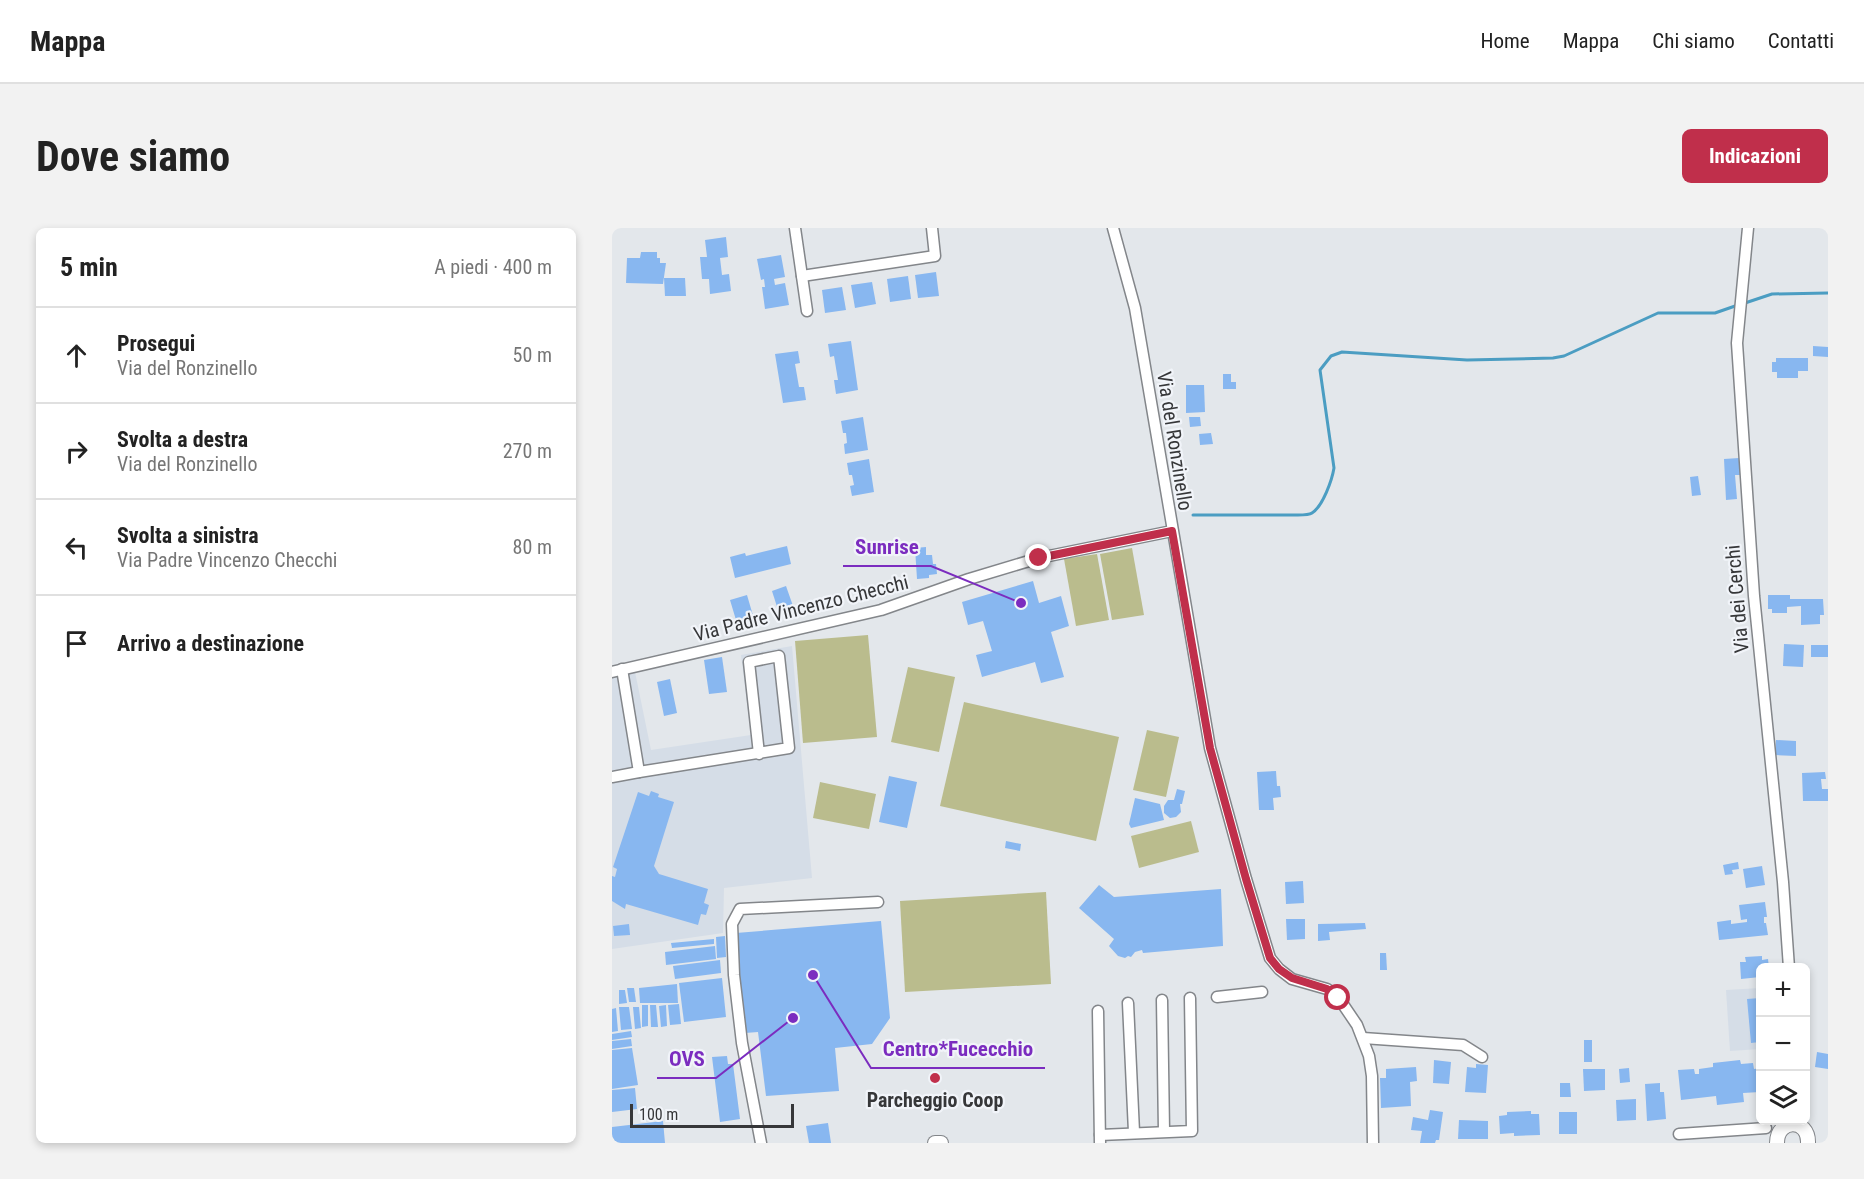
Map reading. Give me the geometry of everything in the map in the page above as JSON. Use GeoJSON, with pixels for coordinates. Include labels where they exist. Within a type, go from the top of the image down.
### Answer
{"type":"FeatureCollection","features":[{"type":"Feature","properties":{"kind":"main road"},"geometry":{"type":"LineString","coordinates":[[1777,1143],[1779,1133],[1785,1126],[1789,1125]]}},
{"type":"Feature","properties":{"kind":"main road"},"geometry":{"type":"LineString","coordinates":[[1799,1125],[1808,1137],[1808,1143]]}},
{"type":"Feature","properties":{"kind":"main road"},"geometry":{"type":"LineString","coordinates":[[935,1143],[941,1143]]}},
{"type":"Feature","properties":{"kind":"street"},"geometry":{"type":"LineString","coordinates":[[795,228],[807,311]]}},
{"type":"Feature","properties":{"kind":"street"},"geometry":{"type":"LineString","coordinates":[[802,276],[935,256],[932,228]]}},
{"type":"Feature","properties":{"kind":"street","name":"Via del Ronzinello"},"geometry":{"type":"LineString","coordinates":[[1113,228],[1135,308],[1210,748],[1246,879],[1270,958],[1279,969],[1292,978],[1327,989],[1338,998],[1348,1010],[1363,1038],[1372,1076],[1373,1143]]}},
{"type":"Feature","properties":{"kind":"street","name":"Via dei Cerchi"},"geometry":{"type":"LineString","coordinates":[[1748,228],[1737,343],[1754,596],[1783,882],[1789,963]]}},
{"type":"Feature","properties":{"kind":"street","name":"Via Padre Vincenzo Checchi"},"geometry":{"type":"LineString","coordinates":[[617,670],[881,610],[969,579],[1039,558],[1172,531]]}},
{"type":"Feature","properties":{"kind":"street"},"geometry":{"type":"LineString","coordinates":[[612,777],[759,754],[789,748],[778,656],[749,662],[759,754]]}},
{"type":"Feature","properties":{"kind":"street"},"geometry":{"type":"LineString","coordinates":[[617,670],[639,772]]}},
{"type":"Feature","properties":{"kind":"street"},"geometry":{"type":"LineString","coordinates":[[761,1143],[742,1043],[734,975],[732,924],[740,909],[878,902]]}},
{"type":"Feature","properties":{"kind":"street"},"geometry":{"type":"LineString","coordinates":[[1217,997],[1262,992]]}},
{"type":"Feature","properties":{"kind":"street"},"geometry":{"type":"LineString","coordinates":[[1098,1011],[1100,1139],[1134,1132],[1192,1131],[1190,998]]}},
{"type":"Feature","properties":{"kind":"street"},"geometry":{"type":"LineString","coordinates":[[1162,1000],[1164,1131]]}},
{"type":"Feature","properties":{"kind":"street"},"geometry":{"type":"LineString","coordinates":[[1128,1003],[1134,1132]]}},
{"type":"Feature","properties":{"kind":"street"},"geometry":{"type":"LineString","coordinates":[[1363,1038],[1463,1045],[1482,1057]]}},
{"type":"Feature","properties":{"kind":"street"},"geometry":{"type":"LineString","coordinates":[[1679,1134],[1766,1128]]}},
{"type":"Feature","properties":{"kind":"street"},"geometry":{"type":"LineString","coordinates":[[1739,1130],[1740,1143]]}},
{"type":"Feature","properties":{"kind":"shaded area"},"geometry":{"type":"Polygon","coordinates":[[[792,646],[812,878],[724,888],[723,933],[612,949],[612,672],[634,667],[651,750],[751,735],[741,655],[792,646]]]}},
{"type":"Feature","properties":{"kind":"shaded area"},"geometry":{"type":"Polygon","coordinates":[[[1756,988],[1756,1049],[1730,1051],[1726,990],[1756,988]]]}},
{"type":"Feature","properties":{"kind":"green space"},"geometry":{"type":"Polygon","coordinates":[[[1132,548],[1144,615],[1112,620],[1100,554],[1132,548]]]}},
{"type":"Feature","properties":{"kind":"green space"},"geometry":{"type":"Polygon","coordinates":[[[1097,554],[1109,620],[1076,626],[1064,559],[1097,554]]]}},
{"type":"Feature","properties":{"kind":"green space"},"geometry":{"type":"Polygon","coordinates":[[[868,635],[877,737],[803,743],[795,641],[868,635]]]}},
{"type":"Feature","properties":{"kind":"green space"},"geometry":{"type":"Polygon","coordinates":[[[908,667],[955,677],[939,752],[891,742],[908,667]]]}},
{"type":"Feature","properties":{"kind":"green space"},"geometry":{"type":"Polygon","coordinates":[[[964,702],[1119,737],[1096,841],[940,806],[964,702]]]}},
{"type":"Feature","properties":{"kind":"green space"},"geometry":{"type":"Polygon","coordinates":[[[1147,730],[1179,737],[1166,797],[1133,790],[1147,730]]]}},
{"type":"Feature","properties":{"kind":"green space"},"geometry":{"type":"Polygon","coordinates":[[[820,782],[876,794],[869,829],[813,818],[820,782]]]}},
{"type":"Feature","properties":{"kind":"green space"},"geometry":{"type":"Polygon","coordinates":[[[1191,821],[1199,852],[1139,868],[1131,836],[1191,821]]]}},
{"type":"Feature","properties":{"kind":"green space"},"geometry":{"type":"Polygon","coordinates":[[[1046,892],[1051,984],[905,992],[900,901],[1046,892]]]}},
{"type":"Feature","properties":{"kind":"building"},"geometry":{"type":"Polygon","coordinates":[[[726,237],[728,257],[720,258],[722,275],[729,274],[731,291],[710,294],[709,279],[702,279],[700,257],[707,257],[705,240],[726,237]]]}},
{"type":"Feature","properties":{"kind":"building"},"geometry":{"type":"Polygon","coordinates":[[[641,252],[657,252],[660,263],[666,263],[663,284],[626,283],[627,258],[640,258],[641,252]]]}},
{"type":"Feature","properties":{"kind":"building"},"geometry":{"type":"Polygon","coordinates":[[[781,255],[785,277],[774,279],[775,285],[785,283],[789,305],[765,309],[762,287],[765,287],[764,279],[761,280],[757,259],[781,255]]]}},
{"type":"Feature","properties":{"kind":"building"},"geometry":{"type":"Polygon","coordinates":[[[936,272],[939,296],[918,298],[915,275],[936,272]]]}},
{"type":"Feature","properties":{"kind":"building"},"geometry":{"type":"Polygon","coordinates":[[[908,276],[911,299],[890,302],[887,279],[908,276]]]}},
{"type":"Feature","properties":{"kind":"building"},"geometry":{"type":"Polygon","coordinates":[[[664,278],[685,278],[686,296],[665,296],[664,278]]]}},
{"type":"Feature","properties":{"kind":"building"},"geometry":{"type":"Polygon","coordinates":[[[872,282],[876,304],[855,308],[851,285],[872,282]]]}},
{"type":"Feature","properties":{"kind":"building"},"geometry":{"type":"Polygon","coordinates":[[[842,287],[846,310],[825,313],[822,290],[842,287]]]}},
{"type":"Feature","properties":{"kind":"building"},"geometry":{"type":"Polygon","coordinates":[[[851,341],[858,390],[836,394],[834,380],[838,380],[834,356],[830,357],[828,344],[851,341]]]}},
{"type":"Feature","properties":{"kind":"building"},"geometry":{"type":"Polygon","coordinates":[[[1813,346],[1828,347],[1828,357],[1813,356],[1813,346]]]}},
{"type":"Feature","properties":{"kind":"building"},"geometry":{"type":"Polygon","coordinates":[[[798,351],[800,363],[795,364],[799,387],[804,387],[806,400],[783,403],[775,354],[798,351]]]}},
{"type":"Feature","properties":{"kind":"building"},"geometry":{"type":"Polygon","coordinates":[[[1776,358],[1808,358],[1808,371],[1798,371],[1798,378],[1777,378],[1777,372],[1772,372],[1772,362],[1776,362],[1776,358]]]}},
{"type":"Feature","properties":{"kind":"building"},"geometry":{"type":"Polygon","coordinates":[[[1223,374],[1231,374],[1231,382],[1236,382],[1236,389],[1223,389],[1223,374]]]}},
{"type":"Feature","properties":{"kind":"building"},"geometry":{"type":"Polygon","coordinates":[[[1186,385],[1204,385],[1205,412],[1186,413],[1186,385]]]}},
{"type":"Feature","properties":{"kind":"building"},"geometry":{"type":"Polygon","coordinates":[[[863,417],[868,450],[845,454],[846,433],[843,433],[841,421],[863,417]]]}},
{"type":"Feature","properties":{"kind":"building"},"geometry":{"type":"Polygon","coordinates":[[[1189,417],[1200,417],[1201,426],[1190,427],[1189,417]]]}},
{"type":"Feature","properties":{"kind":"building"},"geometry":{"type":"Polygon","coordinates":[[[1211,433],[1213,444],[1200,445],[1199,434],[1211,433]]]}},
{"type":"Feature","properties":{"kind":"building"},"geometry":{"type":"Polygon","coordinates":[[[1739,458],[1740,475],[1735,475],[1737,499],[1726,500],[1724,459],[1739,458]]]}},
{"type":"Feature","properties":{"kind":"building"},"geometry":{"type":"Polygon","coordinates":[[[869,459],[874,492],[852,496],[850,486],[854,485],[847,463],[869,459]]]}},
{"type":"Feature","properties":{"kind":"building"},"geometry":{"type":"Polygon","coordinates":[[[1698,476],[1701,495],[1692,496],[1690,477],[1698,476]]]}},
{"type":"Feature","properties":{"kind":"building"},"geometry":{"type":"Polygon","coordinates":[[[787,546],[791,564],[735,578],[730,557],[745,553],[746,556],[787,546]]]}},
{"type":"Feature","properties":{"kind":"building"},"geometry":{"type":"Polygon","coordinates":[[[926,547],[926,555],[932,555],[937,574],[929,575],[929,578],[917,579],[915,548],[926,547]]]}},
{"type":"Feature","properties":{"kind":"building"},"geometry":{"type":"Polygon","coordinates":[[[1033,581],[1039,603],[1061,596],[1069,626],[1051,632],[1064,677],[1041,683],[1035,662],[982,677],[976,655],[992,651],[983,621],[968,625],[962,602],[1033,581]]]}},
{"type":"Feature","properties":{"kind":"building"},"geometry":{"type":"Polygon","coordinates":[[[786,586],[793,606],[779,613],[772,591],[786,586]]]}},
{"type":"Feature","properties":{"kind":"building"},"geometry":{"type":"Polygon","coordinates":[[[747,595],[754,619],[741,622],[740,618],[736,620],[730,600],[747,595]]]}},
{"type":"Feature","properties":{"kind":"building"},"geometry":{"type":"Polygon","coordinates":[[[1768,595],[1790,595],[1790,599],[1823,599],[1824,615],[1820,615],[1820,624],[1801,625],[1801,606],[1787,607],[1787,613],[1772,613],[1772,609],[1768,609],[1768,595]]]}},
{"type":"Feature","properties":{"kind":"building"},"geometry":{"type":"Polygon","coordinates":[[[1784,644],[1804,645],[1803,667],[1783,666],[1784,644]]]}},
{"type":"Feature","properties":{"kind":"building"},"geometry":{"type":"Polygon","coordinates":[[[1811,645],[1828,645],[1828,657],[1811,657],[1811,645]]]}},
{"type":"Feature","properties":{"kind":"building"},"geometry":{"type":"Polygon","coordinates":[[[722,657],[727,692],[709,694],[704,660],[722,657]]]}},
{"type":"Feature","properties":{"kind":"building"},"geometry":{"type":"Polygon","coordinates":[[[670,679],[677,713],[664,716],[657,682],[670,679]]]}},
{"type":"Feature","properties":{"kind":"building"},"geometry":{"type":"Polygon","coordinates":[[[1776,740],[1796,741],[1796,756],[1775,755],[1776,740]]]}},
{"type":"Feature","properties":{"kind":"building"},"geometry":{"type":"Polygon","coordinates":[[[1276,771],[1277,786],[1280,786],[1281,797],[1273,798],[1274,810],[1259,810],[1257,772],[1276,771]]]}},
{"type":"Feature","properties":{"kind":"building"},"geometry":{"type":"Polygon","coordinates":[[[1825,772],[1826,779],[1821,779],[1822,789],[1828,789],[1828,801],[1803,801],[1802,773],[1825,772]]]}},
{"type":"Feature","properties":{"kind":"building"},"geometry":{"type":"Polygon","coordinates":[[[889,776],[917,782],[907,828],[879,822],[889,776]]]}},
{"type":"Feature","properties":{"kind":"building"},"geometry":{"type":"Polygon","coordinates":[[[1177,789],[1185,791],[1182,804],[1180,804],[1181,812],[1176,817],[1170,818],[1164,813],[1164,806],[1168,800],[1174,800],[1177,789]]]}},
{"type":"Feature","properties":{"kind":"building"},"geometry":{"type":"Polygon","coordinates":[[[651,791],[659,794],[658,797],[674,802],[654,866],[659,874],[708,889],[704,903],[709,905],[706,915],[701,914],[698,925],[626,904],[625,909],[612,901],[612,876],[615,877],[617,869],[613,867],[638,792],[649,796],[651,791]]]}},
{"type":"Feature","properties":{"kind":"building"},"geometry":{"type":"Polygon","coordinates":[[[1135,798],[1160,804],[1164,820],[1131,828],[1129,824],[1135,798]]]}},
{"type":"Feature","properties":{"kind":"building"},"geometry":{"type":"Polygon","coordinates":[[[1006,841],[1021,844],[1020,851],[1005,848],[1006,841]]]}},
{"type":"Feature","properties":{"kind":"building"},"geometry":{"type":"Polygon","coordinates":[[[1738,862],[1739,869],[1732,870],[1733,874],[1725,875],[1723,865],[1738,862]]]}},
{"type":"Feature","properties":{"kind":"building"},"geometry":{"type":"Polygon","coordinates":[[[1762,866],[1765,885],[1746,888],[1743,869],[1762,866]]]}},
{"type":"Feature","properties":{"kind":"building"},"geometry":{"type":"Polygon","coordinates":[[[1303,881],[1304,903],[1286,904],[1285,882],[1303,881]]]}},
{"type":"Feature","properties":{"kind":"building"},"geometry":{"type":"Polygon","coordinates":[[[1099,885],[1114,897],[1221,889],[1223,946],[1143,953],[1142,950],[1135,952],[1131,957],[1118,956],[1109,946],[1114,939],[1079,908],[1099,885]]]}},
{"type":"Feature","properties":{"kind":"building"},"geometry":{"type":"Polygon","coordinates":[[[1765,902],[1767,917],[1764,917],[1764,923],[1766,923],[1768,935],[1719,940],[1717,922],[1731,920],[1731,924],[1747,922],[1747,919],[1741,920],[1739,905],[1765,902]]]}},
{"type":"Feature","properties":{"kind":"building"},"geometry":{"type":"Polygon","coordinates":[[[1286,919],[1305,919],[1305,939],[1287,940],[1286,919]]]}},
{"type":"Feature","properties":{"kind":"building"},"geometry":{"type":"Polygon","coordinates":[[[881,921],[890,1018],[872,1044],[835,1048],[839,1091],[766,1096],[758,1032],[745,1033],[736,933],[881,921]]]}},
{"type":"Feature","properties":{"kind":"building"},"geometry":{"type":"Polygon","coordinates":[[[1365,923],[1366,929],[1329,932],[1330,940],[1318,941],[1318,924],[1365,923]]]}},
{"type":"Feature","properties":{"kind":"building"},"geometry":{"type":"Polygon","coordinates":[[[629,924],[630,935],[614,936],[613,926],[629,924]]]}},
{"type":"Feature","properties":{"kind":"building"},"geometry":{"type":"Polygon","coordinates":[[[725,936],[726,957],[717,958],[716,937],[725,936]]]}},
{"type":"Feature","properties":{"kind":"building"},"geometry":{"type":"Polygon","coordinates":[[[714,939],[714,944],[672,948],[671,943],[714,939]]]}},
{"type":"Feature","properties":{"kind":"building"},"geometry":{"type":"Polygon","coordinates":[[[715,946],[716,959],[666,965],[665,952],[715,946]]]}},
{"type":"Feature","properties":{"kind":"building"},"geometry":{"type":"Polygon","coordinates":[[[1380,953],[1386,953],[1387,970],[1380,970],[1380,953]]]}},
{"type":"Feature","properties":{"kind":"building"},"geometry":{"type":"Polygon","coordinates":[[[1762,956],[1762,960],[1768,959],[1768,963],[1756,963],[1756,977],[1741,979],[1740,962],[1746,962],[1745,957],[1762,956]]]}},
{"type":"Feature","properties":{"kind":"building"},"geometry":{"type":"Polygon","coordinates":[[[720,960],[721,973],[675,979],[673,966],[720,960]]]}},
{"type":"Feature","properties":{"kind":"building"},"geometry":{"type":"Polygon","coordinates":[[[722,978],[726,1017],[684,1022],[679,983],[722,978]]]}},
{"type":"Feature","properties":{"kind":"building"},"geometry":{"type":"Polygon","coordinates":[[[677,984],[678,1003],[640,1003],[639,988],[677,984]]]}},
{"type":"Feature","properties":{"kind":"building"},"geometry":{"type":"Polygon","coordinates":[[[627,988],[634,988],[636,1002],[629,1002],[627,988]]]}},
{"type":"Feature","properties":{"kind":"building"},"geometry":{"type":"Polygon","coordinates":[[[619,990],[625,990],[627,1003],[619,1004],[619,990]]]}},
{"type":"Feature","properties":{"kind":"building"},"geometry":{"type":"Polygon","coordinates":[[[1756,998],[1756,1042],[1751,1043],[1747,999],[1756,998]]]}},
{"type":"Feature","properties":{"kind":"building"},"geometry":{"type":"Polygon","coordinates":[[[679,1004],[681,1024],[670,1025],[668,1005],[679,1004]]]}},
{"type":"Feature","properties":{"kind":"building"},"geometry":{"type":"Polygon","coordinates":[[[642,1005],[648,1005],[648,1026],[642,1027],[642,1005]]]}},
{"type":"Feature","properties":{"kind":"building"},"geometry":{"type":"Polygon","coordinates":[[[650,1005],[656,1005],[658,1027],[651,1027],[650,1005]]]}},
{"type":"Feature","properties":{"kind":"building"},"geometry":{"type":"Polygon","coordinates":[[[666,1005],[667,1026],[661,1027],[659,1006],[666,1005]]]}},
{"type":"Feature","properties":{"kind":"building"},"geometry":{"type":"Polygon","coordinates":[[[619,1007],[629,1007],[632,1029],[621,1030],[619,1007]]]}},
{"type":"Feature","properties":{"kind":"building"},"geometry":{"type":"Polygon","coordinates":[[[633,1007],[639,1007],[641,1028],[635,1029],[633,1007]]]}},
{"type":"Feature","properties":{"kind":"building"},"geometry":{"type":"Polygon","coordinates":[[[616,1008],[618,1031],[612,1032],[612,1009],[616,1008]]]}},
{"type":"Feature","properties":{"kind":"building"},"geometry":{"type":"Polygon","coordinates":[[[631,1031],[632,1037],[612,1040],[612,1034],[631,1031]]]}},
{"type":"Feature","properties":{"kind":"building"},"geometry":{"type":"Polygon","coordinates":[[[631,1039],[632,1046],[612,1049],[612,1041],[631,1039]]]}},
{"type":"Feature","properties":{"kind":"building"},"geometry":{"type":"Polygon","coordinates":[[[1584,1040],[1592,1040],[1592,1062],[1584,1062],[1584,1040]]]}},
{"type":"Feature","properties":{"kind":"building"},"geometry":{"type":"Polygon","coordinates":[[[632,1048],[638,1085],[612,1089],[612,1050],[632,1048]]]}},
{"type":"Feature","properties":{"kind":"building"},"geometry":{"type":"Polygon","coordinates":[[[1817,1052],[1828,1054],[1828,1069],[1815,1067],[1817,1052]]]}},
{"type":"Feature","properties":{"kind":"building"},"geometry":{"type":"Polygon","coordinates":[[[727,1056],[728,1064],[733,1064],[740,1119],[720,1122],[712,1057],[727,1056]]]}},
{"type":"Feature","properties":{"kind":"building"},"geometry":{"type":"Polygon","coordinates":[[[1434,1060],[1451,1062],[1449,1084],[1433,1083],[1434,1060]]]}},
{"type":"Feature","properties":{"kind":"building"},"geometry":{"type":"Polygon","coordinates":[[[1740,1060],[1741,1064],[1753,1063],[1754,1069],[1756,1069],[1756,1092],[1743,1093],[1744,1102],[1717,1105],[1716,1096],[1681,1100],[1678,1070],[1694,1069],[1695,1074],[1699,1074],[1699,1069],[1713,1067],[1713,1063],[1740,1060]]]}},
{"type":"Feature","properties":{"kind":"building"},"geometry":{"type":"Polygon","coordinates":[[[1476,1064],[1488,1065],[1486,1093],[1465,1092],[1467,1067],[1476,1068],[1476,1064]]]}},
{"type":"Feature","properties":{"kind":"building"},"geometry":{"type":"Polygon","coordinates":[[[1416,1067],[1417,1081],[1410,1082],[1411,1106],[1381,1108],[1380,1078],[1386,1078],[1386,1069],[1416,1067]]]}},
{"type":"Feature","properties":{"kind":"building"},"geometry":{"type":"Polygon","coordinates":[[[1629,1068],[1630,1082],[1620,1083],[1619,1069],[1629,1068]]]}},
{"type":"Feature","properties":{"kind":"building"},"geometry":{"type":"Polygon","coordinates":[[[1583,1069],[1605,1069],[1605,1090],[1584,1091],[1583,1069]]]}},
{"type":"Feature","properties":{"kind":"building"},"geometry":{"type":"Polygon","coordinates":[[[1560,1083],[1570,1083],[1571,1097],[1560,1097],[1560,1083]]]}},
{"type":"Feature","properties":{"kind":"building"},"geometry":{"type":"Polygon","coordinates":[[[1660,1083],[1660,1092],[1664,1092],[1666,1119],[1647,1121],[1645,1084],[1660,1083]]]}},
{"type":"Feature","properties":{"kind":"building"},"geometry":{"type":"Polygon","coordinates":[[[635,1088],[637,1109],[612,1112],[612,1090],[635,1088]]]}},
{"type":"Feature","properties":{"kind":"building"},"geometry":{"type":"Polygon","coordinates":[[[1636,1099],[1636,1120],[1617,1121],[1616,1100],[1636,1099]]]}},
{"type":"Feature","properties":{"kind":"building"},"geometry":{"type":"Polygon","coordinates":[[[1430,1110],[1443,1112],[1439,1140],[1435,1143],[1420,1143],[1422,1131],[1411,1130],[1413,1117],[1428,1120],[1430,1110]]]}},
{"type":"Feature","properties":{"kind":"building"},"geometry":{"type":"Polygon","coordinates":[[[1531,1111],[1531,1114],[1539,1114],[1540,1135],[1500,1134],[1499,1116],[1507,1115],[1507,1112],[1531,1111]]]}},
{"type":"Feature","properties":{"kind":"building"},"geometry":{"type":"Polygon","coordinates":[[[1559,1112],[1577,1112],[1577,1134],[1559,1134],[1559,1112]]]}},
{"type":"Feature","properties":{"kind":"building"},"geometry":{"type":"Polygon","coordinates":[[[1459,1120],[1488,1121],[1488,1139],[1458,1139],[1459,1120]]]}},
{"type":"Feature","properties":{"kind":"building"},"geometry":{"type":"Polygon","coordinates":[[[663,1121],[665,1143],[612,1143],[612,1127],[663,1121]]]}},
{"type":"Feature","properties":{"kind":"building"},"geometry":{"type":"Polygon","coordinates":[[[828,1123],[831,1143],[809,1143],[806,1126],[828,1123]]]}},
{"type":"Feature","properties":{"kind":"waterway"},"geometry":{"type":"LineString","coordinates":[[1745,303],[1772,294],[1828,293]]}},
{"type":"Feature","properties":{"kind":"waterway"},"geometry":{"type":"LineString","coordinates":[[1193,515],[1304,515],[1316,510],[1326,492],[1334,468],[1320,370],[1331,356],[1342,352],[1467,360],[1553,358],[1564,356],[1658,313],[1715,313],[1738,305]]}},
{"type":"Feature","properties":{"kind":"place","name":"Sunrise"},"geometry":{"type":"Point","coordinates":[1021,603]}},
{"type":"Feature","properties":{"kind":"place","name":"Centro*Fucecchio"},"geometry":{"type":"Point","coordinates":[813,975]}},
{"type":"Feature","properties":{"kind":"place","name":"OVS"},"geometry":{"type":"Point","coordinates":[793,1018]}},
{"type":"Feature","properties":{"kind":"place","name":"Parcheggio Coop"},"geometry":{"type":"Point","coordinates":[935,1078]}},
{"type":"Feature","properties":{"kind":"route"},"geometry":{"type":"LineString","coordinates":[[1039,558],[1172,531],[1210,748],[1270,958],[1279,969],[1292,978],[1327,989],[1338,998]]}}]}
